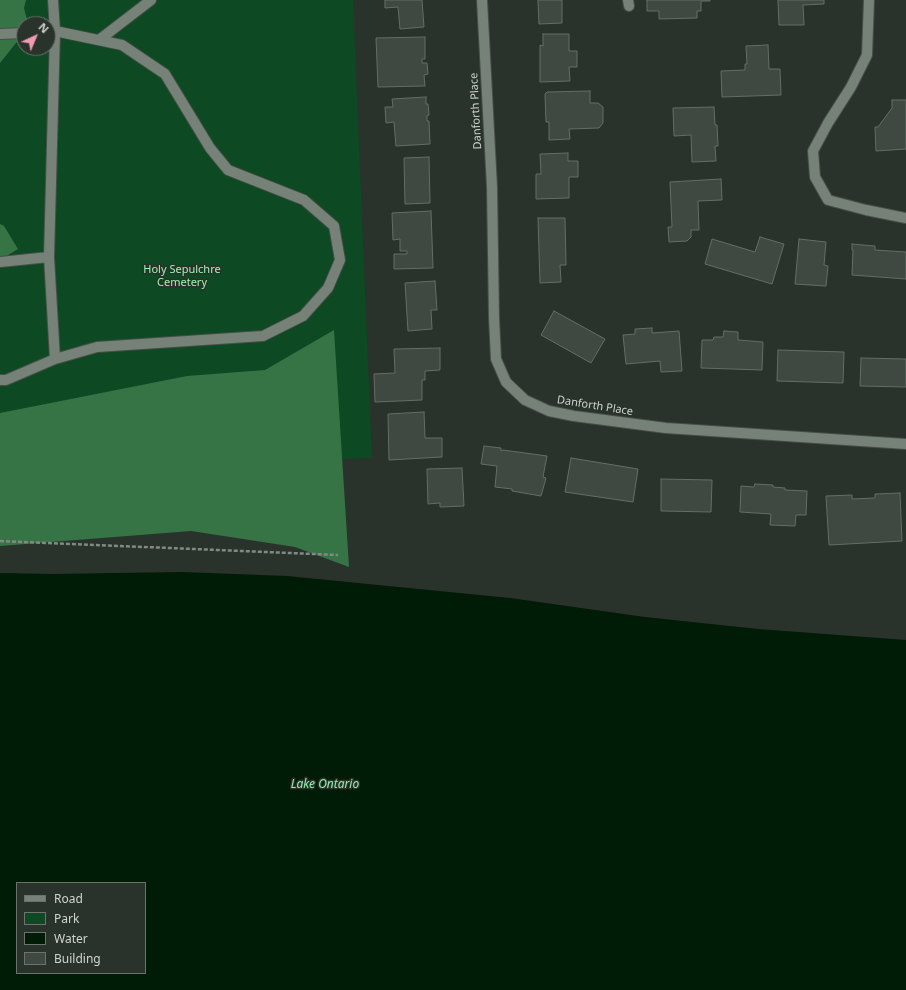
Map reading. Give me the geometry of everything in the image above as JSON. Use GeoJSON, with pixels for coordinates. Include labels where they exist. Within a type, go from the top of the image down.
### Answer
{"type":"FeatureCollection","features":[{"type":"Feature","properties":{"kind":"street"},"geometry":{"type":"LineString","coordinates":[[52,16],[53,0]]}},
{"type":"Feature","properties":{"kind":"street"},"geometry":{"type":"LineString","coordinates":[[98,40],[151,0]]}},
{"type":"Feature","properties":{"kind":"street","name":"Danforth Place"},"geometry":{"type":"LineString","coordinates":[[482,0],[492,187],[496,359],[506,382],[525,400],[549,411],[574,416],[666,428],[906,444]]}},
{"type":"Feature","properties":{"kind":"street"},"geometry":{"type":"LineString","coordinates":[[869,0],[867,55],[851,88],[828,123],[814,151],[815,177],[828,200],[906,218]]}},
{"type":"Feature","properties":{"kind":"street"},"geometry":{"type":"LineString","coordinates":[[0,34],[16,33]]}},
{"type":"Feature","properties":{"kind":"street"},"geometry":{"type":"LineString","coordinates":[[0,380],[6,380],[55,359],[97,347],[263,336],[302,316],[328,288],[340,260],[334,226],[304,200],[228,170],[210,148],[165,74],[122,45],[56,33]]}},
{"type":"Feature","properties":{"kind":"street"},"geometry":{"type":"LineString","coordinates":[[52,56],[49,257],[55,359]]}},
{"type":"Feature","properties":{"kind":"street"},"geometry":{"type":"LineString","coordinates":[[0,262],[49,257]]}},
{"type":"Feature","properties":{"kind":"path"},"geometry":{"type":"LineString","coordinates":[[0,541],[338,554]]}},
{"type":"Feature","properties":{"kind":"green space","name":"Holy Sepulchre Cemetery"},"geometry":{"type":"Polygon","coordinates":[[[0,0],[353,0],[372,458],[0,472],[0,0]]]}},
{"type":"Feature","properties":{"kind":"green space"},"geometry":{"type":"Polygon","coordinates":[[[0,0],[26,0],[24,8],[26,16],[16,16],[16,43],[0,63],[0,0]]]}},
{"type":"Feature","properties":{"kind":"green space"},"geometry":{"type":"Polygon","coordinates":[[[0,224],[4,226],[18,249],[0,260],[0,224]]]}},
{"type":"Feature","properties":{"kind":"green space"},"geometry":{"type":"Polygon","coordinates":[[[334,330],[349,567],[295,547],[191,531],[0,546],[0,413],[187,376],[265,370],[334,330]]]}},
{"type":"Feature","properties":{"kind":"water","name":"Lake Ontario"},"geometry":{"type":"Polygon","coordinates":[[[182,572],[287,576],[510,598],[645,617],[758,629],[906,640],[906,990],[0,990],[0,573],[53,574],[182,572]]]}},
{"type":"Feature","properties":{"kind":"building"},"geometry":{"type":"Polygon","coordinates":[[[385,0],[422,0],[424,27],[400,29],[398,7],[385,8],[385,0]]]}},
{"type":"Feature","properties":{"kind":"building"},"geometry":{"type":"Polygon","coordinates":[[[538,0],[562,0],[562,23],[539,24],[538,0]]]}},
{"type":"Feature","properties":{"kind":"building"},"geometry":{"type":"Polygon","coordinates":[[[647,0],[710,1],[701,1],[701,11],[697,11],[697,18],[659,19],[659,11],[647,11],[647,0]]]}},
{"type":"Feature","properties":{"kind":"building"},"geometry":{"type":"Polygon","coordinates":[[[778,0],[824,0],[824,4],[803,5],[804,25],[779,25],[778,0]]]}},
{"type":"Feature","properties":{"kind":"building"},"geometry":{"type":"Polygon","coordinates":[[[543,34],[569,34],[569,51],[577,51],[577,67],[569,67],[570,81],[540,82],[540,45],[543,46],[543,34]]]}},
{"type":"Feature","properties":{"kind":"building"},"geometry":{"type":"Polygon","coordinates":[[[425,37],[425,59],[422,59],[422,63],[427,63],[428,74],[424,75],[425,86],[378,87],[376,38],[425,37]]]}},
{"type":"Feature","properties":{"kind":"building"},"geometry":{"type":"Polygon","coordinates":[[[768,45],[769,69],[780,69],[781,95],[722,97],[721,71],[745,70],[745,64],[747,64],[746,46],[768,45]]]}},
{"type":"Feature","properties":{"kind":"building"},"geometry":{"type":"Polygon","coordinates":[[[590,91],[590,103],[598,103],[603,107],[603,123],[599,128],[569,129],[570,139],[549,140],[549,122],[546,122],[545,94],[547,92],[590,91]]]}},
{"type":"Feature","properties":{"kind":"building"},"geometry":{"type":"Polygon","coordinates":[[[426,97],[429,115],[427,116],[427,121],[429,121],[430,144],[396,146],[394,122],[386,123],[385,107],[393,107],[392,99],[426,97]]]}},
{"type":"Feature","properties":{"kind":"building"},"geometry":{"type":"Polygon","coordinates":[[[892,100],[906,100],[906,149],[876,151],[875,127],[878,127],[892,108],[892,100]]]}},
{"type":"Feature","properties":{"kind":"building"},"geometry":{"type":"Polygon","coordinates":[[[714,107],[718,146],[715,146],[716,161],[692,162],[691,135],[674,136],[673,108],[714,107]]]}},
{"type":"Feature","properties":{"kind":"building"},"geometry":{"type":"Polygon","coordinates":[[[568,153],[568,161],[578,161],[578,177],[569,177],[569,198],[536,199],[536,174],[541,174],[540,154],[568,153]]]}},
{"type":"Feature","properties":{"kind":"building"},"geometry":{"type":"Polygon","coordinates":[[[429,157],[430,203],[405,204],[404,158],[429,157]]]}},
{"type":"Feature","properties":{"kind":"building"},"geometry":{"type":"Polygon","coordinates":[[[721,179],[722,200],[698,201],[699,230],[691,230],[691,237],[687,241],[669,242],[668,227],[672,227],[670,182],[721,179]]]}},
{"type":"Feature","properties":{"kind":"building"},"geometry":{"type":"Polygon","coordinates":[[[431,211],[433,268],[394,269],[394,254],[407,254],[407,251],[400,251],[400,239],[393,240],[392,213],[431,211]]]}},
{"type":"Feature","properties":{"kind":"building"},"geometry":{"type":"Polygon","coordinates":[[[538,218],[565,218],[566,265],[560,265],[561,282],[540,283],[538,218]]]}},
{"type":"Feature","properties":{"kind":"building"},"geometry":{"type":"Polygon","coordinates":[[[760,237],[784,244],[772,284],[705,264],[712,239],[755,252],[760,237]]]}},
{"type":"Feature","properties":{"kind":"building"},"geometry":{"type":"Polygon","coordinates":[[[799,239],[826,242],[824,265],[828,266],[826,286],[795,284],[799,239]]]}},
{"type":"Feature","properties":{"kind":"building"},"geometry":{"type":"Polygon","coordinates":[[[852,244],[875,246],[875,250],[906,252],[906,279],[852,275],[852,244]]]}},
{"type":"Feature","properties":{"kind":"building"},"geometry":{"type":"Polygon","coordinates":[[[435,281],[437,310],[431,310],[432,329],[408,331],[405,283],[435,281]]]}},
{"type":"Feature","properties":{"kind":"building"},"geometry":{"type":"Polygon","coordinates":[[[554,311],[605,339],[591,363],[541,335],[554,311]]]}},
{"type":"Feature","properties":{"kind":"building"},"geometry":{"type":"Polygon","coordinates":[[[652,328],[652,333],[679,331],[682,371],[661,372],[660,361],[626,364],[623,335],[635,334],[635,329],[652,328]]]}},
{"type":"Feature","properties":{"kind":"building"},"geometry":{"type":"Polygon","coordinates":[[[724,331],[738,332],[738,340],[763,342],[762,370],[701,368],[702,340],[713,340],[714,337],[723,337],[724,331]]]}},
{"type":"Feature","properties":{"kind":"building"},"geometry":{"type":"Polygon","coordinates":[[[440,348],[440,370],[425,371],[425,380],[422,380],[422,400],[375,402],[374,374],[395,373],[394,349],[440,348]]]}},
{"type":"Feature","properties":{"kind":"building"},"geometry":{"type":"Polygon","coordinates":[[[778,350],[844,352],[843,383],[777,381],[778,350]]]}},
{"type":"Feature","properties":{"kind":"building"},"geometry":{"type":"Polygon","coordinates":[[[861,358],[906,359],[906,387],[860,386],[861,358]]]}},
{"type":"Feature","properties":{"kind":"building"},"geometry":{"type":"Polygon","coordinates":[[[424,412],[425,438],[442,438],[442,457],[389,460],[388,414],[424,412]]]}},
{"type":"Feature","properties":{"kind":"building"},"geometry":{"type":"Polygon","coordinates":[[[484,446],[501,448],[501,451],[503,450],[547,456],[543,477],[546,478],[541,496],[512,491],[512,489],[495,487],[497,466],[481,464],[484,446]]]}},
{"type":"Feature","properties":{"kind":"building"},"geometry":{"type":"Polygon","coordinates":[[[571,458],[638,469],[633,502],[565,492],[571,458]]]}},
{"type":"Feature","properties":{"kind":"building"},"geometry":{"type":"Polygon","coordinates":[[[462,468],[464,506],[440,507],[440,503],[428,504],[427,469],[462,468]]]}},
{"type":"Feature","properties":{"kind":"building"},"geometry":{"type":"Polygon","coordinates":[[[661,479],[712,480],[711,512],[661,511],[661,479]]]}},
{"type":"Feature","properties":{"kind":"building"},"geometry":{"type":"Polygon","coordinates":[[[755,484],[773,485],[773,487],[785,488],[785,490],[807,491],[806,515],[796,515],[795,526],[770,525],[771,514],[740,512],[741,486],[754,487],[755,484]]]}},
{"type":"Feature","properties":{"kind":"building"},"geometry":{"type":"Polygon","coordinates":[[[900,493],[902,541],[829,545],[826,496],[852,495],[852,499],[875,498],[875,494],[900,493]]]}}]}
